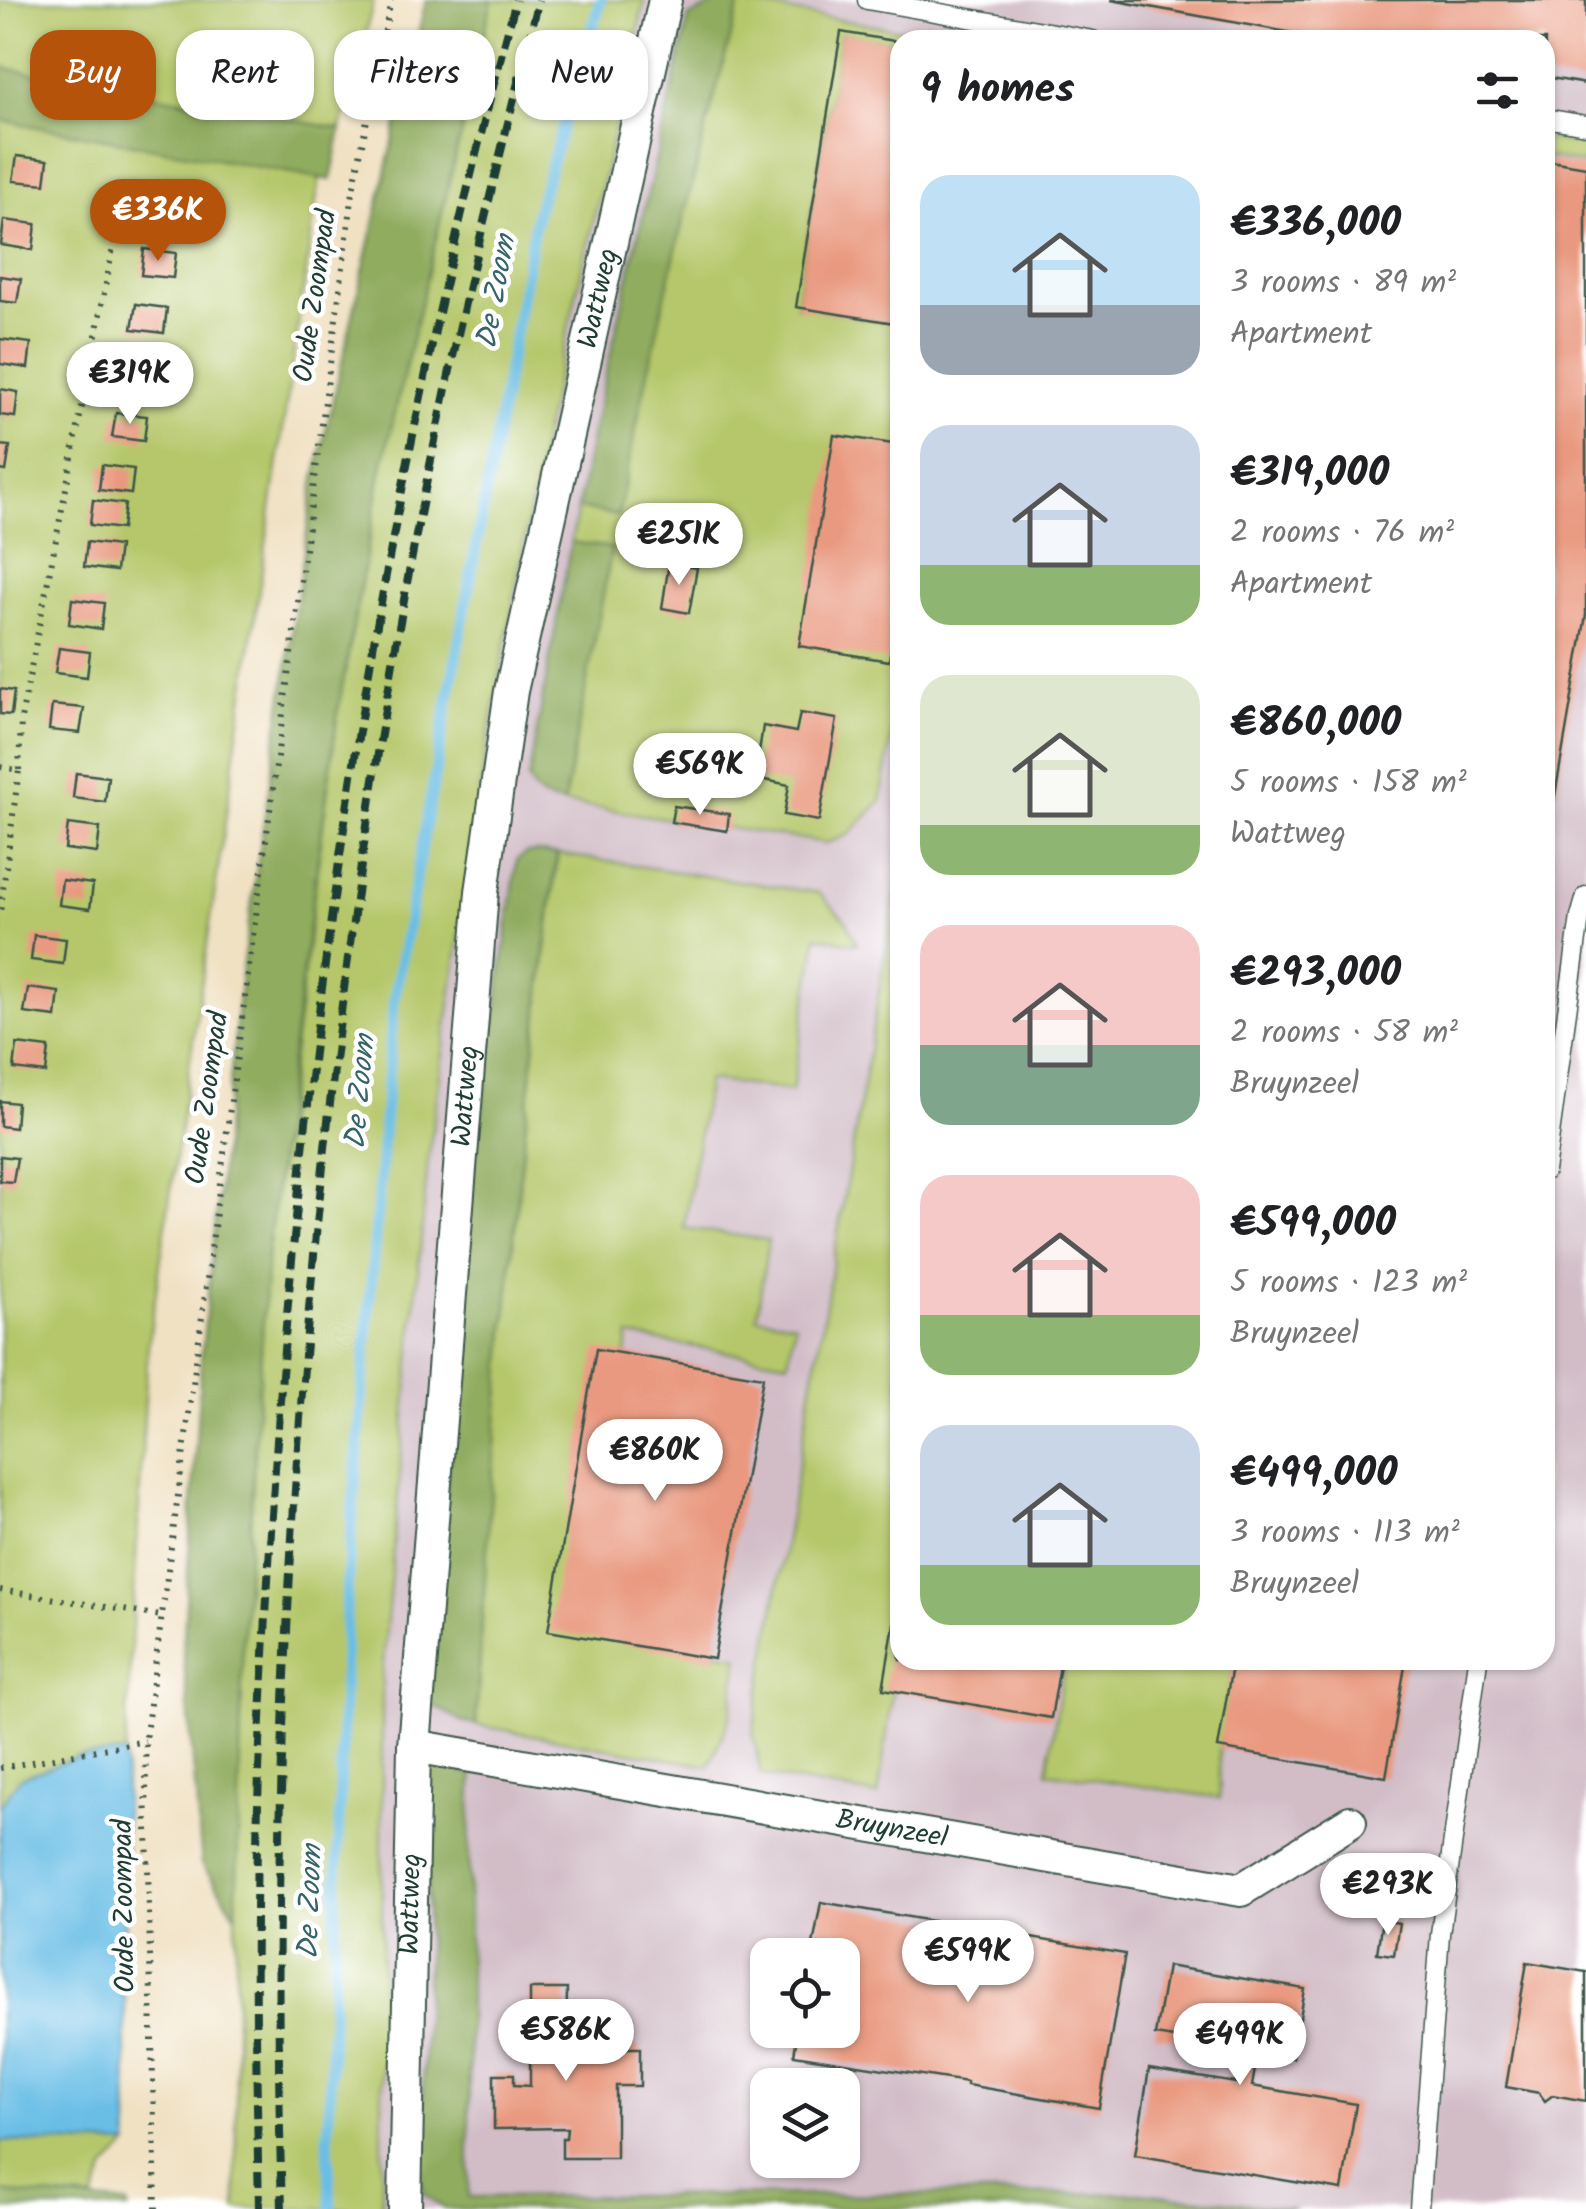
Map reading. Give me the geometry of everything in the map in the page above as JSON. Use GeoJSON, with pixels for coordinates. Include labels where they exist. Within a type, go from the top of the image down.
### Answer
{"type":"FeatureCollection","features":[{"type":"Feature","properties":{"kind":"street","name":"Wattweg"},"geometry":{"type":"LineString","coordinates":[[405,2209],[414,1746],[487,855],[511,690],[665,0]]}},
{"type":"Feature","properties":{"kind":"street","name":"Bruynzeel"},"geometry":{"type":"LineString","coordinates":[[414,1746],[1241,1890],[1350,1822]]}},
{"type":"Feature","properties":{"kind":"lane"},"geometry":{"type":"LineString","coordinates":[[866,0],[1036,30]]}},
{"type":"Feature","properties":{"kind":"lane"},"geometry":{"type":"LineString","coordinates":[[1555,120],[1586,125]]}},
{"type":"Feature","properties":{"kind":"lane"},"geometry":{"type":"LineString","coordinates":[[1555,1098],[1586,896]]}},
{"type":"Feature","properties":{"kind":"lane"},"geometry":{"type":"LineString","coordinates":[[1419,2209],[1440,1934],[1477,1670]]}},
{"type":"Feature","properties":{"kind":"path","name":"Oude Zoompad"},"geometry":{"type":"LineString","coordinates":[[156,2209],[144,1741],[354,184],[391,0]]}},
{"type":"Feature","properties":{"kind":"path"},"geometry":{"type":"LineString","coordinates":[[0,912],[19,770],[21,719],[117,228]]}},
{"type":"Feature","properties":{"kind":"path"},"geometry":{"type":"LineString","coordinates":[[0,766],[19,770]]}},
{"type":"Feature","properties":{"kind":"path"},"geometry":{"type":"LineString","coordinates":[[0,1590],[161,1616]]}},
{"type":"Feature","properties":{"kind":"path"},"geometry":{"type":"LineString","coordinates":[[0,1768],[144,1741]]}},
{"type":"Feature","properties":{"kind":"shaded area"},"geometry":{"type":"Polygon","coordinates":[[[637,0],[1586,0],[1586,2209],[329,2209],[306,1815],[525,268],[587,120],[648,120],[648,30],[624,30],[637,0]]]}},
{"type":"Feature","properties":{"kind":"green space"},"geometry":{"type":"Polygon","coordinates":[[[0,0],[374,0],[366,30],[334,30],[334,120],[343,120],[341,129],[245,120],[314,120],[314,30],[176,30],[176,114],[156,112],[156,30],[30,30],[30,100],[0,97],[0,0]]]}},
{"type":"Feature","properties":{"kind":"green space"},"geometry":{"type":"Polygon","coordinates":[[[426,0],[492,0],[485,30],[419,30],[426,0]]]}},
{"type":"Feature","properties":{"kind":"green space"},"geometry":{"type":"Polygon","coordinates":[[[492,0],[645,0],[638,30],[515,30],[515,120],[617,120],[544,432],[484,762],[428,1161],[382,1675],[382,2209],[236,2209],[236,1915],[243,1636],[267,1257],[338,710],[382,467],[464,120],[495,120],[495,30],[485,30],[492,0]]]}},
{"type":"Feature","properties":{"kind":"green space"},"geometry":{"type":"Polygon","coordinates":[[[724,0],[740,3],[674,258],[618,516],[578,508],[689,17],[724,0]]]}},
{"type":"Feature","properties":{"kind":"green space"},"geometry":{"type":"Polygon","coordinates":[[[740,3],[901,30],[890,30],[890,40],[841,33],[796,306],[890,322],[890,746],[881,801],[848,835],[827,843],[564,803],[611,548],[571,542],[578,508],[618,516],[705,130],[740,3]]]}},
{"type":"Feature","properties":{"kind":"green space"},"geometry":{"type":"Polygon","coordinates":[[[0,67],[30,72],[30,120],[156,120],[156,95],[176,99],[176,120],[292,120],[341,129],[331,180],[0,120],[0,67]]]}},
{"type":"Feature","properties":{"kind":"green space"},"geometry":{"type":"Polygon","coordinates":[[[0,108],[30,114],[30,120],[56,120],[320,176],[148,1346],[125,1753],[77,1757],[21,1778],[0,1806],[0,108]]]}},
{"type":"Feature","properties":{"kind":"green space"},"geometry":{"type":"Polygon","coordinates":[[[398,120],[464,120],[382,467],[338,710],[290,1067],[267,1257],[243,1636],[236,1915],[202,1864],[183,1650],[201,1360],[241,975],[315,478],[398,120]]]}},
{"type":"Feature","properties":{"kind":"green space"},"geometry":{"type":"Polygon","coordinates":[[[1555,140],[1586,145],[1586,164],[1555,159],[1555,140]]]}},
{"type":"Feature","properties":{"kind":"green space"},"geometry":{"type":"Polygon","coordinates":[[[571,542],[612,548],[564,803],[542,798],[528,780],[571,542]]]}},
{"type":"Feature","properties":{"kind":"green space"},"geometry":{"type":"Polygon","coordinates":[[[526,853],[557,854],[509,1289],[476,1725],[428,1703],[474,1166],[517,860],[526,853]]]}},
{"type":"Feature","properties":{"kind":"green space"},"geometry":{"type":"Polygon","coordinates":[[[558,854],[819,893],[847,922],[857,944],[817,936],[792,1091],[708,1080],[684,1228],[768,1240],[757,1317],[795,1323],[788,1362],[629,1336],[581,1629],[739,1656],[730,1718],[709,1766],[476,1725],[509,1289],[558,854]]]}},
{"type":"Feature","properties":{"kind":"green space"},"geometry":{"type":"Polygon","coordinates":[[[890,927],[891,1670],[888,1690],[893,1692],[878,1796],[761,1775],[753,1733],[890,927]]]}},
{"type":"Feature","properties":{"kind":"green space"},"geometry":{"type":"Polygon","coordinates":[[[1063,1670],[1232,1670],[1219,1748],[1220,1798],[1047,1772],[1063,1670]]]}},
{"type":"Feature","properties":{"kind":"green space"},"geometry":{"type":"Polygon","coordinates":[[[428,1766],[473,1774],[469,1847],[469,2197],[1142,2193],[1294,2209],[445,2209],[425,2195],[420,2177],[428,1766]]]}},
{"type":"Feature","properties":{"kind":"green space"},"geometry":{"type":"Polygon","coordinates":[[[0,2141],[129,2145],[106,2169],[93,2200],[0,2192],[0,2141]]]}},
{"type":"Feature","properties":{"kind":"green space"},"geometry":{"type":"Polygon","coordinates":[[[0,2192],[128,2204],[129,2209],[0,2209],[0,2192]]]}},
{"type":"Feature","properties":{"kind":"water"},"geometry":{"type":"Polygon","coordinates":[[[125,1753],[129,2145],[0,2141],[0,1806],[20,1778],[77,1757],[125,1753]]]}},
{"type":"Feature","properties":{"kind":"building"},"geometry":{"type":"Polygon","coordinates":[[[1111,0],[1586,0],[1586,84],[1555,79],[1555,30],[1277,30],[1111,0]]]}},
{"type":"Feature","properties":{"kind":"building"},"geometry":{"type":"Polygon","coordinates":[[[841,32],[890,40],[890,322],[796,307],[841,32]]]}},
{"type":"Feature","properties":{"kind":"building"},"geometry":{"type":"Polygon","coordinates":[[[17,156],[48,160],[45,184],[13,181],[17,156]]]}},
{"type":"Feature","properties":{"kind":"building"},"geometry":{"type":"Polygon","coordinates":[[[1555,162],[1586,167],[1586,615],[1555,795],[1555,162]]]}},
{"type":"Feature","properties":{"kind":"building"},"geometry":{"type":"Polygon","coordinates":[[[128,190],[160,194],[156,219],[125,215],[128,190]]]}},
{"type":"Feature","properties":{"kind":"building"},"geometry":{"type":"Polygon","coordinates":[[[4,220],[36,224],[33,250],[1,245],[4,220]]]}},
{"type":"Feature","properties":{"kind":"building"},"geometry":{"type":"Polygon","coordinates":[[[144,249],[176,253],[173,278],[141,275],[144,249]]]}},
{"type":"Feature","properties":{"kind":"building"},"geometry":{"type":"Polygon","coordinates":[[[0,276],[21,279],[17,303],[0,301],[0,276]]]}},
{"type":"Feature","properties":{"kind":"building"},"geometry":{"type":"Polygon","coordinates":[[[136,304],[167,308],[164,333],[132,329],[136,304]]]}},
{"type":"Feature","properties":{"kind":"building"},"geometry":{"type":"Polygon","coordinates":[[[0,339],[31,343],[28,368],[0,364],[0,339]]]}},
{"type":"Feature","properties":{"kind":"building"},"geometry":{"type":"Polygon","coordinates":[[[122,353],[154,357],[151,382],[120,378],[122,353]]]}},
{"type":"Feature","properties":{"kind":"building"},"geometry":{"type":"Polygon","coordinates":[[[0,389],[18,392],[15,417],[0,415],[0,389]]]}},
{"type":"Feature","properties":{"kind":"building"},"geometry":{"type":"Polygon","coordinates":[[[116,413],[147,416],[144,441],[112,437],[116,413]]]}},
{"type":"Feature","properties":{"kind":"building"},"geometry":{"type":"Polygon","coordinates":[[[834,435],[890,443],[889,661],[799,646],[834,435]]]}},
{"type":"Feature","properties":{"kind":"building"},"geometry":{"type":"Polygon","coordinates":[[[0,445],[10,446],[6,471],[0,470],[0,445]]]}},
{"type":"Feature","properties":{"kind":"building"},"geometry":{"type":"Polygon","coordinates":[[[102,465],[134,469],[131,494],[99,490],[102,465]]]}},
{"type":"Feature","properties":{"kind":"building"},"geometry":{"type":"Polygon","coordinates":[[[93,500],[125,504],[122,529],[90,525],[93,500]]]}},
{"type":"Feature","properties":{"kind":"building"},"geometry":{"type":"Polygon","coordinates":[[[87,542],[119,546],[116,571],[84,567],[87,542]]]}},
{"type":"Feature","properties":{"kind":"building"},"geometry":{"type":"Polygon","coordinates":[[[669,563],[697,568],[689,613],[662,608],[669,563]]]}},
{"type":"Feature","properties":{"kind":"building"},"geometry":{"type":"Polygon","coordinates":[[[72,599],[104,603],[101,629],[69,624],[72,599]]]}},
{"type":"Feature","properties":{"kind":"building"},"geometry":{"type":"Polygon","coordinates":[[[59,648],[90,652],[87,677],[55,673],[59,648]]]}},
{"type":"Feature","properties":{"kind":"building"},"geometry":{"type":"Polygon","coordinates":[[[0,689],[14,691],[11,715],[0,714],[0,689]]]}},
{"type":"Feature","properties":{"kind":"building"},"geometry":{"type":"Polygon","coordinates":[[[52,705],[84,708],[80,733],[49,730],[52,705]]]}},
{"type":"Feature","properties":{"kind":"building"},"geometry":{"type":"Polygon","coordinates":[[[800,713],[837,719],[819,821],[784,815],[789,785],[755,778],[763,726],[796,732],[800,713]]]}},
{"type":"Feature","properties":{"kind":"building"},"geometry":{"type":"Polygon","coordinates":[[[76,773],[108,777],[105,802],[73,798],[76,773]]]}},
{"type":"Feature","properties":{"kind":"building"},"geometry":{"type":"Polygon","coordinates":[[[674,806],[729,814],[727,831],[671,822],[674,806]]]}},
{"type":"Feature","properties":{"kind":"building"},"geometry":{"type":"Polygon","coordinates":[[[68,824],[100,828],[97,853],[65,849],[68,824]]]}},
{"type":"Feature","properties":{"kind":"building"},"geometry":{"type":"Polygon","coordinates":[[[62,880],[93,884],[90,909],[59,905],[62,880]]]}},
{"type":"Feature","properties":{"kind":"building"},"geometry":{"type":"Polygon","coordinates":[[[34,935],[66,939],[63,964],[31,960],[34,935]]]}},
{"type":"Feature","properties":{"kind":"building"},"geometry":{"type":"Polygon","coordinates":[[[28,988],[59,992],[56,1017],[24,1013],[28,988]]]}},
{"type":"Feature","properties":{"kind":"building"},"geometry":{"type":"Polygon","coordinates":[[[17,1044],[49,1048],[46,1073],[14,1069],[17,1044]]]}},
{"type":"Feature","properties":{"kind":"building"},"geometry":{"type":"Polygon","coordinates":[[[0,1101],[17,1103],[15,1128],[0,1126],[0,1101]]]}},
{"type":"Feature","properties":{"kind":"building"},"geometry":{"type":"Polygon","coordinates":[[[0,1156],[17,1158],[13,1182],[0,1181],[0,1156]]]}},
{"type":"Feature","properties":{"kind":"building"},"geometry":{"type":"Polygon","coordinates":[[[596,1349],[763,1377],[714,1659],[548,1631],[596,1349]]]}},
{"type":"Feature","properties":{"kind":"building"},"geometry":{"type":"Polygon","coordinates":[[[890,1647],[890,1670],[1059,1670],[1051,1718],[883,1689],[890,1647]]]}},
{"type":"Feature","properties":{"kind":"building"},"geometry":{"type":"Polygon","coordinates":[[[1231,1670],[1404,1670],[1386,1777],[1218,1748],[1231,1670]]]}},
{"type":"Feature","properties":{"kind":"building"},"geometry":{"type":"Polygon","coordinates":[[[821,1902],[1125,1954],[1099,2108],[967,2082],[794,2055],[795,2048],[860,2048],[860,1938],[814,1938],[821,1902]]]}},
{"type":"Feature","properties":{"kind":"building"},"geometry":{"type":"Polygon","coordinates":[[[1382,1920],[1399,1923],[1394,1955],[1377,1953],[1382,1920]]]}},
{"type":"Feature","properties":{"kind":"building"},"geometry":{"type":"Polygon","coordinates":[[[1527,1962],[1586,1972],[1586,2101],[1553,2095],[1545,2101],[1539,2093],[1506,2087],[1527,1962]]]}},
{"type":"Feature","properties":{"kind":"building"},"geometry":{"type":"Polygon","coordinates":[[[1167,1966],[1305,1989],[1293,2058],[1258,2052],[1252,2086],[1356,2104],[1342,2190],[1135,2155],[1149,2069],[1236,2083],[1241,2049],[1155,2035],[1167,1966]]]}},
{"type":"Feature","properties":{"kind":"building"},"geometry":{"type":"Polygon","coordinates":[[[530,1989],[567,1989],[566,2048],[640,2048],[640,2086],[616,2086],[616,2158],[562,2158],[562,2138],[566,2138],[567,2128],[494,2129],[494,2074],[514,2074],[514,2085],[530,2086],[530,1989]]]}},
{"type":"Feature","properties":{"kind":"waterway","name":"De Zoom"},"geometry":{"type":"LineString","coordinates":[[331,2209],[328,2143],[347,1584],[394,1000],[537,210],[601,0]]}},
{"type":"Feature","properties":{"kind":"railway"},"geometry":{"type":"LineString","coordinates":[[259,2209],[256,1954],[262,1693],[275,1469],[309,1098],[332,913],[392,545],[428,362],[516,0]]}},
{"type":"Feature","properties":{"kind":"railway"},"geometry":{"type":"LineString","coordinates":[[282,2209],[280,1822],[287,1629],[315,1243],[336,1050],[392,668],[423,500],[477,249],[539,0]]}}]}
